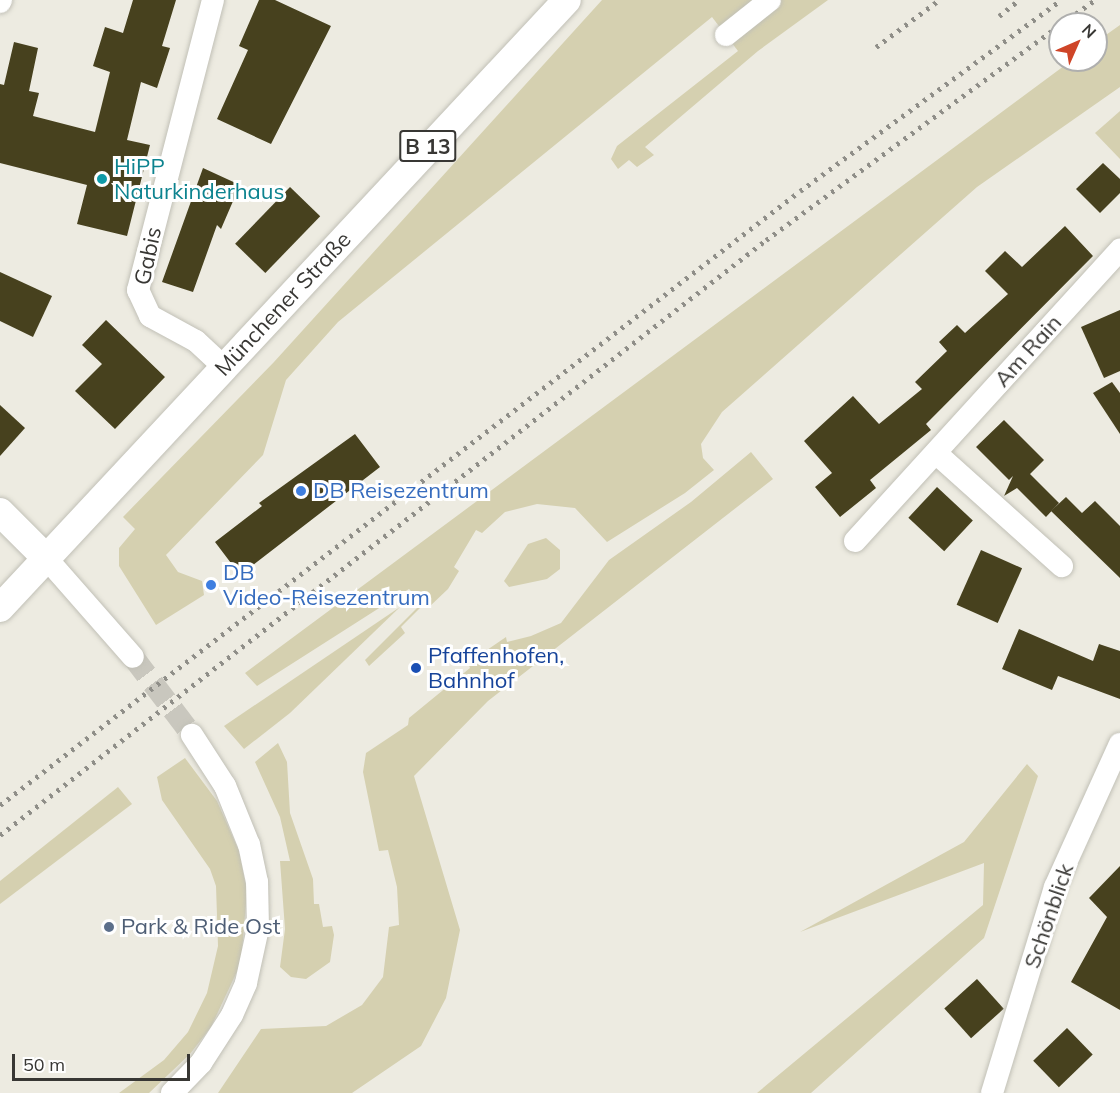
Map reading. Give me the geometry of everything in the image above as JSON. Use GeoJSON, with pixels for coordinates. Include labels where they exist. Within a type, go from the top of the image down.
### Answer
{"type":"FeatureCollection","features":[{"type":"Feature","properties":{"kind":"main road","name":"Münchener Straße"},"geometry":{"type":"LineString","coordinates":[[0,608],[567,0]]}},
{"type":"Feature","properties":{"kind":"main road"},"geometry":{"type":"LineString","coordinates":[[0,512],[47,559]]}},
{"type":"Feature","properties":{"kind":"street","name":"Gabis"},"geometry":{"type":"LineString","coordinates":[[213,0],[138,290],[150,316],[196,341],[225,368]]}},
{"type":"Feature","properties":{"kind":"street"},"geometry":{"type":"LineString","coordinates":[[726,35],[770,0]]}},
{"type":"Feature","properties":{"kind":"street","name":"Am Rain"},"geometry":{"type":"LineString","coordinates":[[855,542],[1120,250]]}},
{"type":"Feature","properties":{"kind":"street"},"geometry":{"type":"LineString","coordinates":[[937,454],[1062,566]]}},
{"type":"Feature","properties":{"kind":"street"},"geometry":{"type":"LineString","coordinates":[[47,559],[133,657]]}},
{"type":"Feature","properties":{"kind":"street"},"geometry":{"type":"LineString","coordinates":[[172,1093],[201,1063],[232,1016],[246,983],[258,928],[257,882],[249,845],[225,786],[192,735]]}},
{"type":"Feature","properties":{"kind":"street","name":"Schönblick"},"geometry":{"type":"LineString","coordinates":[[997,1090],[1055,887],[1120,744]]}},
{"type":"Feature","properties":{"kind":"shaded area"},"geometry":{"type":"Polygon","coordinates":[[[602,0],[828,0],[758,51],[645,147],[654,155],[637,167],[629,160],[618,169],[611,159],[617,146],[738,51],[712,17],[338,322],[286,380],[263,455],[166,555],[178,572],[202,581],[204,595],[156,625],[119,566],[119,548],[135,529],[123,517],[274,362],[602,0]]]}},
{"type":"Feature","properties":{"kind":"shaded area"},"geometry":{"type":"Polygon","coordinates":[[[1120,25],[1120,87],[977,187],[722,412],[701,444],[703,458],[714,470],[685,493],[607,542],[575,508],[537,504],[505,512],[482,533],[476,530],[454,567],[459,571],[448,589],[428,608],[424,604],[401,627],[405,633],[369,666],[365,660],[422,603],[409,589],[257,686],[245,673],[1056,72],[1108,72],[1108,34],[1120,25]]]}},
{"type":"Feature","properties":{"kind":"shaded area"},"geometry":{"type":"Polygon","coordinates":[[[1120,111],[1120,159],[1095,133],[1120,111]]]}},
{"type":"Feature","properties":{"kind":"shaded area"},"geometry":{"type":"Polygon","coordinates":[[[751,452],[773,479],[488,701],[414,776],[460,930],[446,998],[421,1046],[352,1093],[218,1093],[261,1029],[326,1026],[362,1005],[383,977],[389,927],[399,925],[397,887],[388,850],[379,851],[363,772],[366,753],[408,725],[409,718],[470,668],[468,663],[506,637],[507,642],[531,636],[561,623],[609,560],[691,502],[751,452]]]}},
{"type":"Feature","properties":{"kind":"shaded area"},"geometry":{"type":"Polygon","coordinates":[[[546,538],[560,550],[560,569],[547,579],[509,587],[504,581],[528,544],[546,538]]]}},
{"type":"Feature","properties":{"kind":"shaded area"},"geometry":{"type":"Polygon","coordinates":[[[400,607],[290,713],[244,749],[224,726],[400,607]]]}},
{"type":"Feature","properties":{"kind":"shaded area"},"geometry":{"type":"Polygon","coordinates":[[[278,743],[287,762],[290,813],[313,879],[314,904],[319,904],[323,927],[332,926],[334,935],[330,962],[306,979],[291,977],[280,967],[285,929],[280,861],[290,861],[280,817],[255,762],[278,743]]]}},
{"type":"Feature","properties":{"kind":"shaded area"},"geometry":{"type":"Polygon","coordinates":[[[185,758],[217,801],[239,851],[247,891],[241,963],[211,1027],[190,1054],[149,1093],[119,1093],[164,1060],[188,1032],[207,993],[218,946],[216,886],[210,869],[162,800],[157,777],[185,758]]]}},
{"type":"Feature","properties":{"kind":"shaded area"},"geometry":{"type":"Polygon","coordinates":[[[1027,764],[1038,776],[984,938],[811,1093],[757,1093],[983,905],[984,863],[800,932],[964,842],[1027,764]]]}},
{"type":"Feature","properties":{"kind":"shaded area"},"geometry":{"type":"Polygon","coordinates":[[[118,787],[132,804],[0,904],[0,881],[118,787]]]}},
{"type":"Feature","properties":{"kind":"building"},"geometry":{"type":"Polygon","coordinates":[[[133,0],[176,0],[162,46],[170,48],[157,88],[141,82],[127,140],[150,145],[127,236],[77,224],[87,185],[0,163],[0,84],[4,85],[14,42],[38,48],[29,91],[39,93],[33,116],[95,132],[110,72],[93,66],[105,27],[123,33],[133,0]]]}},
{"type":"Feature","properties":{"kind":"building"},"geometry":{"type":"Polygon","coordinates":[[[259,0],[275,0],[331,26],[271,144],[217,119],[248,50],[239,46],[259,0]]]}},
{"type":"Feature","properties":{"kind":"building"},"geometry":{"type":"Polygon","coordinates":[[[1103,163],[1120,179],[1120,193],[1100,213],[1076,189],[1103,163]]]}},
{"type":"Feature","properties":{"kind":"building"},"geometry":{"type":"Polygon","coordinates":[[[203,168],[240,185],[221,229],[217,225],[193,292],[162,282],[203,168]]]}},
{"type":"Feature","properties":{"kind":"building"},"geometry":{"type":"Polygon","coordinates":[[[290,187],[320,216],[265,273],[235,244],[290,187]]]}},
{"type":"Feature","properties":{"kind":"building"},"geometry":{"type":"Polygon","coordinates":[[[1065,226],[1093,256],[926,424],[931,430],[870,480],[876,488],[840,517],[815,487],[832,473],[804,441],[853,396],[879,424],[922,389],[915,382],[947,351],[939,342],[957,325],[965,333],[1008,294],[985,271],[1005,251],[1022,267],[1065,226]]]}},
{"type":"Feature","properties":{"kind":"building"},"geometry":{"type":"Polygon","coordinates":[[[0,272],[52,296],[33,337],[0,321],[0,272]]]}},
{"type":"Feature","properties":{"kind":"building"},"geometry":{"type":"Polygon","coordinates":[[[1120,310],[1120,371],[1104,378],[1081,327],[1120,310]]]}},
{"type":"Feature","properties":{"kind":"building"},"geometry":{"type":"Polygon","coordinates":[[[106,320],[165,377],[115,429],[75,391],[102,364],[82,345],[106,320]]]}},
{"type":"Feature","properties":{"kind":"building"},"geometry":{"type":"Polygon","coordinates":[[[1112,382],[1120,393],[1120,434],[1093,393],[1112,382]]]}},
{"type":"Feature","properties":{"kind":"building"},"geometry":{"type":"Polygon","coordinates":[[[0,405],[25,428],[0,456],[0,405]]]}},
{"type":"Feature","properties":{"kind":"building"},"geometry":{"type":"Polygon","coordinates":[[[1004,420],[1044,460],[1030,474],[1059,503],[1046,517],[1017,488],[1004,496],[1013,476],[1009,480],[976,447],[1004,420]]]}},
{"type":"Feature","properties":{"kind":"building"},"geometry":{"type":"Polygon","coordinates":[[[355,434],[380,467],[240,575],[215,542],[262,506],[259,503],[355,434]]]}},
{"type":"Feature","properties":{"kind":"building"},"geometry":{"type":"Polygon","coordinates":[[[937,487],[973,520],[944,551],[908,518],[937,487]]]}},
{"type":"Feature","properties":{"kind":"building"},"geometry":{"type":"Polygon","coordinates":[[[1066,497],[1082,513],[1095,501],[1120,526],[1120,578],[1051,511],[1066,497]]]}},
{"type":"Feature","properties":{"kind":"building"},"geometry":{"type":"Polygon","coordinates":[[[981,550],[1022,568],[998,623],[957,605],[981,550]]]}},
{"type":"Feature","properties":{"kind":"building"},"geometry":{"type":"Polygon","coordinates":[[[1019,629],[1093,661],[1099,644],[1120,651],[1120,699],[1058,676],[1052,690],[1002,669],[1019,629]]]}},
{"type":"Feature","properties":{"kind":"building"},"geometry":{"type":"Polygon","coordinates":[[[1120,866],[1120,1010],[1071,982],[1107,917],[1089,898],[1120,866]]]}},
{"type":"Feature","properties":{"kind":"building"},"geometry":{"type":"Polygon","coordinates":[[[977,979],[1004,1009],[971,1038],[944,1008],[977,979]]]}},
{"type":"Feature","properties":{"kind":"building"},"geometry":{"type":"Polygon","coordinates":[[[1067,1028],[1093,1055],[1059,1087],[1033,1061],[1067,1028]]]}},
{"type":"Feature","properties":{"kind":"tunnel"},"geometry":{"type":"LineString","coordinates":[[133,657],[192,735]]}},
{"type":"Feature","properties":{"kind":"railway"},"geometry":{"type":"LineString","coordinates":[[876,47],[939,0]]}},
{"type":"Feature","properties":{"kind":"railway"},"geometry":{"type":"LineString","coordinates":[[999,16],[1019,0]]}},
{"type":"Feature","properties":{"kind":"railway"},"geometry":{"type":"LineString","coordinates":[[0,805],[800,191],[1061,0]]}},
{"type":"Feature","properties":{"kind":"railway"},"geometry":{"type":"LineString","coordinates":[[1078,12],[1095,0]]}},
{"type":"Feature","properties":{"kind":"railway"},"geometry":{"type":"LineString","coordinates":[[0,835],[766,240],[1048,34]]}},
{"type":"Feature","properties":{"kind":"place","name":"HiPP Naturkinderhaus"},"geometry":{"type":"Point","coordinates":[102,179]}},
{"type":"Feature","properties":{"kind":"place","name":"DB Reisezentrum"},"geometry":{"type":"Point","coordinates":[301,491]}},
{"type":"Feature","properties":{"kind":"place","name":"DB Video-Reisezentrum"},"geometry":{"type":"Point","coordinates":[211,585]}},
{"type":"Feature","properties":{"kind":"place","name":"Pfaffenhofen, Bahnhof"},"geometry":{"type":"Point","coordinates":[416,668]}},
{"type":"Feature","properties":{"kind":"place","name":"Park & Ride Ost"},"geometry":{"type":"Point","coordinates":[109,927]}}]}
